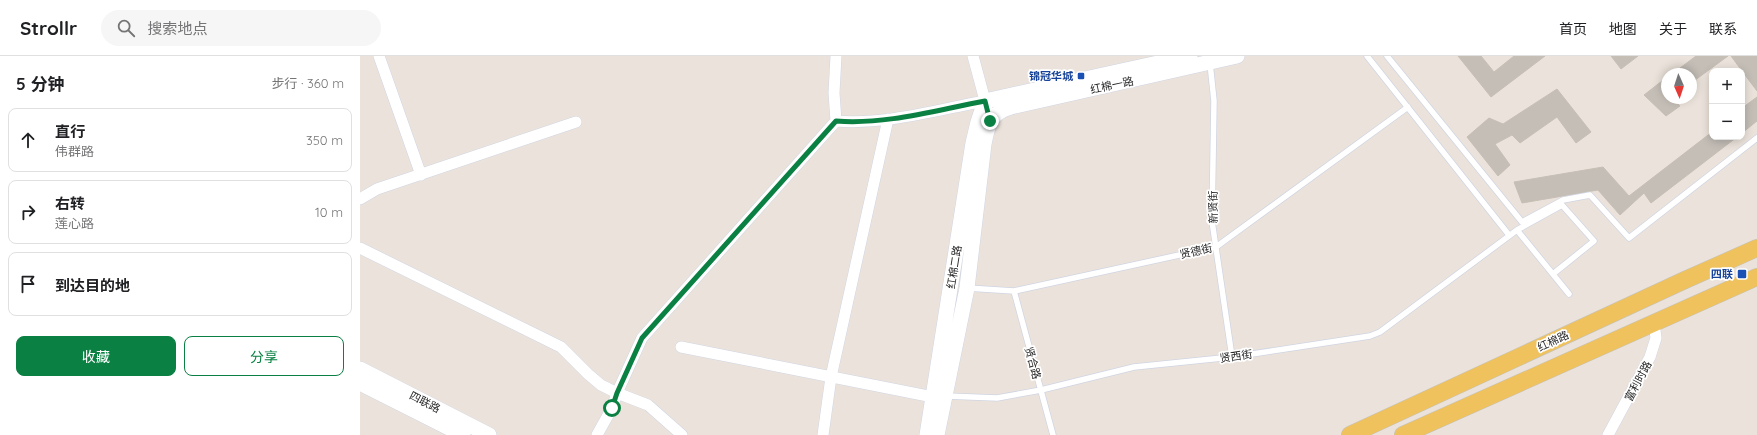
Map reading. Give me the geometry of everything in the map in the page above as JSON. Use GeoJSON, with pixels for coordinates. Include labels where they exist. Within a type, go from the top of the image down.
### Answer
{"type":"FeatureCollection","features":[{"type":"Feature","properties":{"kind":"main road","name":"红棉一路"},"geometry":{"type":"LineString","coordinates":[[985,101],[1190,56]]}},
{"type":"Feature","properties":{"kind":"main road","name":"红棉一路"},"geometry":{"type":"LineString","coordinates":[[990,121],[996,114],[1011,107],[1210,60],[1237,56]]}},
{"type":"Feature","properties":{"kind":"main road","name":"红棉二路"},"geometry":{"type":"LineString","coordinates":[[937,435],[939,397],[973,143],[985,101]]}},
{"type":"Feature","properties":{"kind":"main road","name":"红棉二路"},"geometry":{"type":"LineString","coordinates":[[927,435],[939,397],[967,288],[984,144],[990,121]]}},
{"type":"Feature","properties":{"kind":"main road","name":"红棉路"},"geometry":{"type":"LineString","coordinates":[[1350,435],[1757,248]]}},
{"type":"Feature","properties":{"kind":"main road"},"geometry":{"type":"LineString","coordinates":[[1403,435],[1757,277]]}},
{"type":"Feature","properties":{"kind":"main road","name":"四联路"},"geometry":{"type":"LineString","coordinates":[[360,381],[463,435]]}},
{"type":"Feature","properties":{"kind":"main road","name":"四联路"},"geometry":{"type":"LineString","coordinates":[[360,381],[489,435]]}},
{"type":"Feature","properties":{"kind":"street"},"geometry":{"type":"LineString","coordinates":[[379,56],[421,174]]}},
{"type":"Feature","properties":{"kind":"street"},"geometry":{"type":"LineString","coordinates":[[597,435],[612,408],[617,393],[642,338],[836,121],[834,93],[836,56]]}},
{"type":"Feature","properties":{"kind":"street"},"geometry":{"type":"LineString","coordinates":[[973,56],[990,121]]}},
{"type":"Feature","properties":{"kind":"street"},"geometry":{"type":"LineString","coordinates":[[836,121],[855,123],[888,119],[985,101]]}},
{"type":"Feature","properties":{"kind":"street"},"geometry":{"type":"LineString","coordinates":[[823,435],[831,377],[888,119]]}},
{"type":"Feature","properties":{"kind":"street"},"geometry":{"type":"LineString","coordinates":[[360,199],[377,189],[576,122]]}},
{"type":"Feature","properties":{"kind":"street"},"geometry":{"type":"LineString","coordinates":[[360,248],[561,347],[601,385],[648,405],[682,435]]}},
{"type":"Feature","properties":{"kind":"street","name":"富利时路"},"geometry":{"type":"LineString","coordinates":[[1608,435],[1650,357],[1656,338],[1654,323]]}},
{"type":"Feature","properties":{"kind":"street"},"geometry":{"type":"LineString","coordinates":[[681,347],[939,397]]}},
{"type":"Feature","properties":{"kind":"lane"},"geometry":{"type":"LineString","coordinates":[[1367,56],[1509,235]]}},
{"type":"Feature","properties":{"kind":"lane"},"geometry":{"type":"LineString","coordinates":[[1387,56],[1522,222],[1563,200],[1590,196],[1629,238],[1757,138]]}},
{"type":"Feature","properties":{"kind":"lane","name":"新贤街"},"geometry":{"type":"LineString","coordinates":[[1210,60],[1214,101],[1212,221],[1232,357]]}},
{"type":"Feature","properties":{"kind":"lane","name":"贤德街"},"geometry":{"type":"LineString","coordinates":[[967,288],[1014,291],[1216,247],[1408,107]]}},
{"type":"Feature","properties":{"kind":"lane","name":"贤西街"},"geometry":{"type":"LineString","coordinates":[[939,397],[997,398],[1041,390],[1134,367],[1232,357],[1370,336],[1380,332],[1509,235],[1562,205],[1594,241],[1553,274]]}},
{"type":"Feature","properties":{"kind":"lane"},"geometry":{"type":"LineString","coordinates":[[1517,230],[1569,294]]}},
{"type":"Feature","properties":{"kind":"lane","name":"贤合路"},"geometry":{"type":"LineString","coordinates":[[1014,291],[1053,435]]}},
{"type":"Feature","properties":{"kind":"building"},"geometry":{"type":"Polygon","coordinates":[[[1458,56],[1481,56],[1494,72],[1514,56],[1545,56],[1491,97],[1458,56]]]}},
{"type":"Feature","properties":{"kind":"building"},"geometry":{"type":"Polygon","coordinates":[[[1611,56],[1638,56],[1621,69],[1611,56]]]}},
{"type":"Feature","properties":{"kind":"building"},"geometry":{"type":"Polygon","coordinates":[[[1696,56],[1728,56],[1712,68],[1709,68],[1709,70],[1697,79],[1697,68],[1680,68],[1696,56]]]}},
{"type":"Feature","properties":{"kind":"building"},"geometry":{"type":"Polygon","coordinates":[[[1731,56],[1757,56],[1757,91],[1745,75],[1745,68],[1740,68],[1731,56]]]}},
{"type":"Feature","properties":{"kind":"building"},"geometry":{"type":"Polygon","coordinates":[[[1661,82],[1661,104],[1678,104],[1680,106],[1666,116],[1644,95],[1661,82]]]}},
{"type":"Feature","properties":{"kind":"building"},"geometry":{"type":"Polygon","coordinates":[[[1557,89],[1591,132],[1576,143],[1557,117],[1520,143],[1512,135],[1495,144],[1510,165],[1498,176],[1467,137],[1489,118],[1503,124],[1557,89]]]}},
{"type":"Feature","properties":{"kind":"building"},"geometry":{"type":"Polygon","coordinates":[[[1757,97],[1757,121],[1745,131],[1745,106],[1757,97]]]}},
{"type":"Feature","properties":{"kind":"building"},"geometry":{"type":"Polygon","coordinates":[[[1709,134],[1709,140],[1733,140],[1651,203],[1644,193],[1620,215],[1598,190],[1522,203],[1514,182],[1603,167],[1629,196],[1709,134]]]}},
{"type":"Feature","properties":{"kind":"place","name":"锦冠华城"},"geometry":{"type":"Point","coordinates":[1081,76]}},
{"type":"Feature","properties":{"kind":"place","name":"四联"},"geometry":{"type":"Point","coordinates":[1742,274]}},
{"type":"Feature","properties":{"kind":"route"},"geometry":{"type":"LineString","coordinates":[[612,408],[617,393],[642,338],[826,134],[836,121],[855,123],[888,119],[985,101],[990,121]]}}]}
